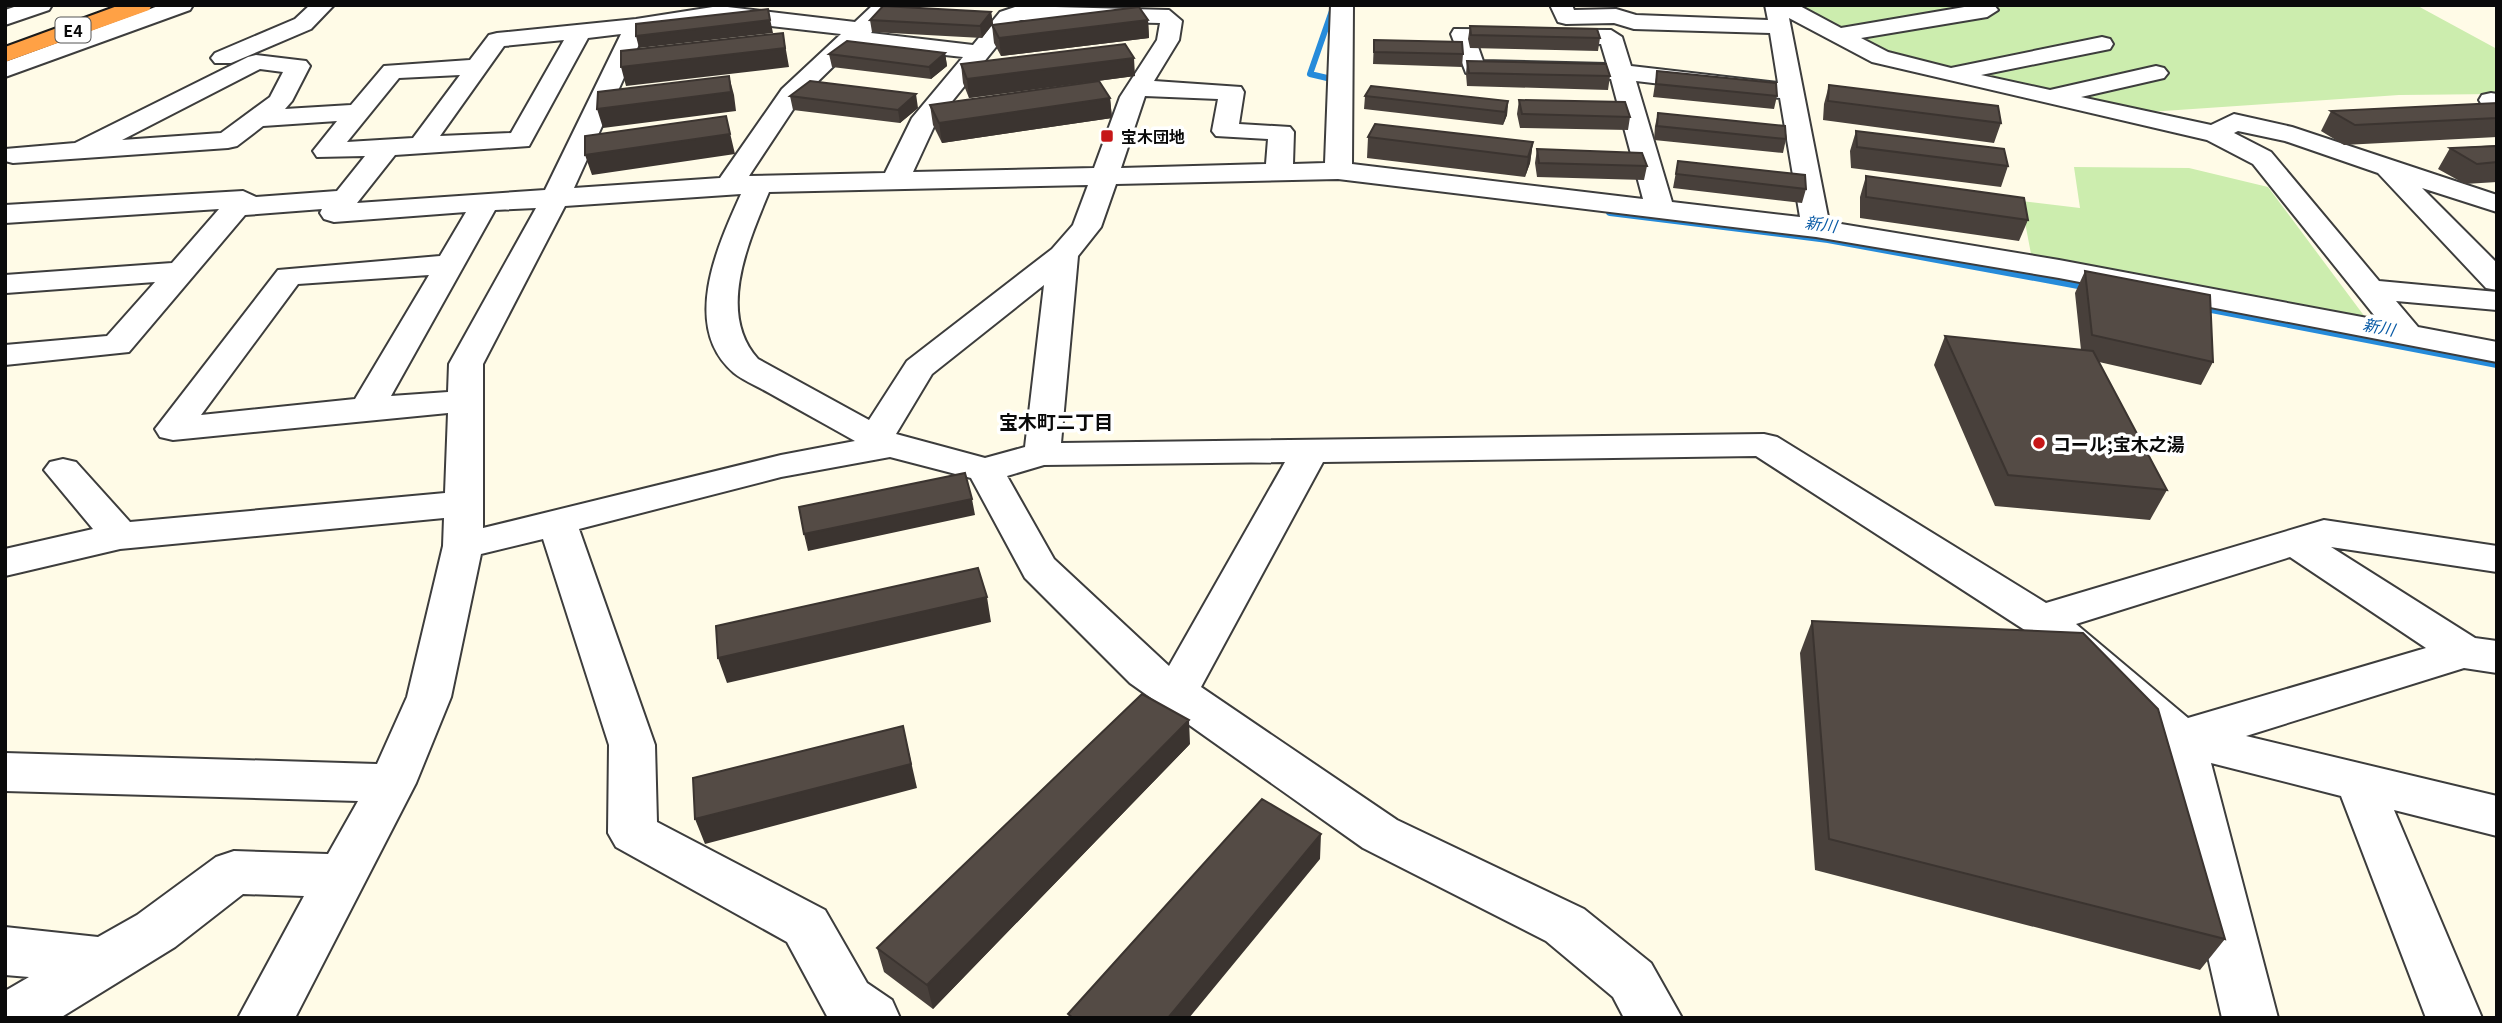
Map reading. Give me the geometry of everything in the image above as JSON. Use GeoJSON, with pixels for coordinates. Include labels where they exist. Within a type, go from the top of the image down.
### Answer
{"type":"FeatureCollection","features":[{"type":"Feature","properties":{"kind":"highway","name":"E4"},"geometry":{"type":"LineString","coordinates":[[5,38],[96,5]]}},
{"type":"Feature","properties":{"kind":"highway","name":"E4"},"geometry":{"type":"LineString","coordinates":[[5,55],[141,5]]}},
{"type":"Feature","properties":{"kind":"street"},"geometry":{"type":"LineString","coordinates":[[5,18],[41,5]]}},
{"type":"Feature","properties":{"kind":"street"},"geometry":{"type":"LineString","coordinates":[[5,70],[181,5]]}},
{"type":"Feature","properties":{"kind":"street"},"geometry":{"type":"LineString","coordinates":[[80,133],[303,24],[323,5]]}},
{"type":"Feature","properties":{"kind":"street"},"geometry":{"type":"LineString","coordinates":[[615,5],[636,26]]}},
{"type":"Feature","properties":{"kind":"street"},"geometry":{"type":"LineString","coordinates":[[886,5],[858,34],[816,67],[773,117],[744,185],[728,268],[723,312],[729,346],[746,366],[883,443],[985,470],[1042,454],[1764,445],[2055,629],[2181,738],[2497,816]]}},
{"type":"Feature","properties":{"kind":"street"},"geometry":{"type":"LineString","coordinates":[[1338,172],[1342,5]]}},
{"type":"Feature","properties":{"kind":"street"},"geometry":{"type":"LineString","coordinates":[[1561,5],[1566,17],[1616,16],[1634,23],[1779,12],[1838,35],[1880,57],[2049,98],[2215,134],[2262,158],[2407,335]]}},
{"type":"Feature","properties":{"kind":"street"},"geometry":{"type":"LineString","coordinates":[[1838,35],[1987,10]]}},
{"type":"Feature","properties":{"kind":"street"},"geometry":{"type":"LineString","coordinates":[[1779,12],[1816,228]]}},
{"type":"Feature","properties":{"kind":"street"},"geometry":{"type":"LineString","coordinates":[[421,145],[497,40],[636,26],[719,13],[978,52]]}},
{"type":"Feature","properties":{"kind":"street"},"geometry":{"type":"LineString","coordinates":[[883,443],[919,368],[1063,255],[1087,227],[1138,88],[1168,40],[1173,13],[1018,13],[1008,17],[925,118],[896,179]]}},
{"type":"Feature","properties":{"kind":"street"},"geometry":{"type":"LineString","coordinates":[[266,1018],[392,783],[429,697],[463,546],[466,364],[556,197],[636,26]]}},
{"type":"Feature","properties":{"kind":"street"},"geometry":{"type":"LineString","coordinates":[[477,67],[393,71],[326,151],[520,140],[580,32]]}},
{"type":"Feature","properties":{"kind":"street"},"geometry":{"type":"LineString","coordinates":[[1660,209],[1621,72],[1611,37],[1462,34],[1474,68],[1621,72],[1792,92]]}},
{"type":"Feature","properties":{"kind":"street"},"geometry":{"type":"LineString","coordinates":[[1948,74],[2102,44]]}},
{"type":"Feature","properties":{"kind":"street"},"geometry":{"type":"LineString","coordinates":[[9,157],[80,133],[256,62],[298,66],[280,101],[228,140],[80,133]]}},
{"type":"Feature","properties":{"kind":"street"},"geometry":{"type":"LineString","coordinates":[[2049,98],[2156,73]]}},
{"type":"Feature","properties":{"kind":"street"},"geometry":{"type":"LineString","coordinates":[[1138,88],[1232,92],[1225,131],[1281,132],[1279,172]]}},
{"type":"Feature","properties":{"kind":"street"},"geometry":{"type":"LineString","coordinates":[[256,119],[357,112]]}},
{"type":"Feature","properties":{"kind":"street"},"geometry":{"type":"LineString","coordinates":[[2215,134],[2234,122],[2292,135],[2497,204]]}},
{"type":"Feature","properties":{"kind":"street"},"geometry":{"type":"LineString","coordinates":[[387,147],[334,213],[744,185],[896,179],[1338,172],[1816,228],[2051,268],[2497,352]]}},
{"type":"Feature","properties":{"kind":"street"},"geometry":{"type":"LineString","coordinates":[[2387,167],[2497,281]]}},
{"type":"Feature","properties":{"kind":"street"},"geometry":{"type":"LineString","coordinates":[[5,214],[243,199],[117,345],[5,355]]}},
{"type":"Feature","properties":{"kind":"street"},"geometry":{"type":"LineString","coordinates":[[236,208],[345,199]]}},
{"type":"Feature","properties":{"kind":"street"},"geometry":{"type":"LineString","coordinates":[[367,408],[486,202]]}},
{"type":"Feature","properties":{"kind":"street"},"geometry":{"type":"LineString","coordinates":[[1042,454],[1063,255]]}},
{"type":"Feature","properties":{"kind":"street"},"geometry":{"type":"LineString","coordinates":[[450,264],[289,276],[173,429],[367,408],[465,401]]}},
{"type":"Feature","properties":{"kind":"street"},"geometry":{"type":"LineString","coordinates":[[5,284],[181,271]]}},
{"type":"Feature","properties":{"kind":"street"},"geometry":{"type":"LineString","coordinates":[[2369,289],[2497,301]]}},
{"type":"Feature","properties":{"kind":"street"},"geometry":{"type":"LineString","coordinates":[[463,546],[883,443]]}},
{"type":"Feature","properties":{"kind":"street"},"geometry":{"type":"LineString","coordinates":[[1176,693],[1310,451]]}},
{"type":"Feature","properties":{"kind":"street"},"geometry":{"type":"LineString","coordinates":[[63,470],[120,536]]}},
{"type":"Feature","properties":{"kind":"street"},"geometry":{"type":"LineString","coordinates":[[985,470],[1039,568],[1146,672],[1380,834],[1565,925],[1632,980],[1654,1018]]}},
{"type":"Feature","properties":{"kind":"street"},"geometry":{"type":"LineString","coordinates":[[5,563],[120,536],[463,503]]}},
{"type":"Feature","properties":{"kind":"street"},"geometry":{"type":"LineString","coordinates":[[558,522],[632,745],[633,833],[806,926],[848,1001],[872,1018]]}},
{"type":"Feature","properties":{"kind":"street"},"geometry":{"type":"LineString","coordinates":[[2040,620],[2324,533],[2497,559]]}},
{"type":"Feature","properties":{"kind":"street"},"geometry":{"type":"LineString","coordinates":[[2295,542],[2481,655]]}},
{"type":"Feature","properties":{"kind":"street"},"geometry":{"type":"LineString","coordinates":[[2181,738],[2481,655]]}},
{"type":"Feature","properties":{"kind":"street"},"geometry":{"type":"LineString","coordinates":[[2181,738],[2250,1018]]}},
{"type":"Feature","properties":{"kind":"street"},"geometry":{"type":"LineString","coordinates":[[5,772],[392,783]]}},
{"type":"Feature","properties":{"kind":"street"},"geometry":{"type":"LineString","coordinates":[[2359,782],[2454,1018]]}},
{"type":"Feature","properties":{"kind":"street"},"geometry":{"type":"LineString","coordinates":[[10,1018],[156,931],[234,872],[342,876]]}},
{"type":"Feature","properties":{"kind":"street"},"geometry":{"type":"LineString","coordinates":[[5,951],[104,962]]}},
{"type":"Feature","properties":{"kind":"green space"},"geometry":{"type":"Polygon","coordinates":[[[1784,5],[2416,5],[2497,49],[2497,94],[2399,95],[2134,113],[1890,54],[1784,5]]]}},
{"type":"Feature","properties":{"kind":"green space"},"geometry":{"type":"Polygon","coordinates":[[[2074,167],[2189,168],[2268,187],[2365,317],[2031,254],[2021,201],[2080,208],[2074,167]]]}},
{"type":"Feature","properties":{"kind":"building"},"geometry":{"type":"Polygon","coordinates":[[[883,6],[991,12],[980,26],[870,20],[883,6]]]}},
{"type":"Feature","properties":{"kind":"building"},"geometry":{"type":"Polygon","coordinates":[[[1139,7],[1148,20],[999,38],[992,25],[1139,7]]]}},
{"type":"Feature","properties":{"kind":"building"},"geometry":{"type":"Polygon","coordinates":[[[768,9],[770,20],[636,36],[636,24],[768,9]]]}},
{"type":"Feature","properties":{"kind":"building"},"geometry":{"type":"Polygon","coordinates":[[[1470,26],[1597,29],[1600,38],[1471,35],[1470,26]]]}},
{"type":"Feature","properties":{"kind":"building"},"geometry":{"type":"Polygon","coordinates":[[[783,33],[785,48],[621,67],[621,51],[783,33]]]}},
{"type":"Feature","properties":{"kind":"building"},"geometry":{"type":"Polygon","coordinates":[[[1374,40],[1462,42],[1463,54],[1374,52],[1374,40]]]}},
{"type":"Feature","properties":{"kind":"building"},"geometry":{"type":"Polygon","coordinates":[[[847,41],[945,53],[929,67],[829,54],[847,41]]]}},
{"type":"Feature","properties":{"kind":"building"},"geometry":{"type":"Polygon","coordinates":[[[1125,44],[1134,58],[967,79],[961,64],[1125,44]]]}},
{"type":"Feature","properties":{"kind":"building"},"geometry":{"type":"Polygon","coordinates":[[[1467,61],[1606,64],[1610,76],[1469,73],[1467,61]]]}},
{"type":"Feature","properties":{"kind":"building"},"geometry":{"type":"Polygon","coordinates":[[[1657,71],[1776,83],[1777,96],[1656,84],[1657,71]]]}},
{"type":"Feature","properties":{"kind":"building"},"geometry":{"type":"Polygon","coordinates":[[[729,76],[731,92],[597,109],[598,92],[729,76]]]}},
{"type":"Feature","properties":{"kind":"building"},"geometry":{"type":"Polygon","coordinates":[[[810,81],[916,94],[898,110],[790,96],[810,81]]]}},
{"type":"Feature","properties":{"kind":"building"},"geometry":{"type":"Polygon","coordinates":[[[1099,81],[1110,98],[939,123],[930,105],[1099,81]]]}},
{"type":"Feature","properties":{"kind":"building"},"geometry":{"type":"Polygon","coordinates":[[[1829,85],[1998,106],[2001,123],[1828,101],[1829,85]]]}},
{"type":"Feature","properties":{"kind":"building"},"geometry":{"type":"Polygon","coordinates":[[[1371,86],[1508,101],[1505,112],[1365,96],[1371,86]]]}},
{"type":"Feature","properties":{"kind":"building"},"geometry":{"type":"Polygon","coordinates":[[[1519,100],[1625,102],[1630,117],[1522,114],[1519,100]]]}},
{"type":"Feature","properties":{"kind":"building"},"geometry":{"type":"Polygon","coordinates":[[[2497,103],[2497,118],[2355,125],[2331,111],[2497,103]]]}},
{"type":"Feature","properties":{"kind":"building"},"geometry":{"type":"Polygon","coordinates":[[[1658,113],[1785,126],[1786,139],[1657,126],[1658,113]]]}},
{"type":"Feature","properties":{"kind":"building"},"geometry":{"type":"Polygon","coordinates":[[[726,116],[730,134],[585,155],[585,136],[726,116]]]}},
{"type":"Feature","properties":{"kind":"building"},"geometry":{"type":"Polygon","coordinates":[[[1375,124],[1533,142],[1528,157],[1368,137],[1375,124]]]}},
{"type":"Feature","properties":{"kind":"building"},"geometry":{"type":"Polygon","coordinates":[[[1856,131],[2004,149],[2008,166],[1857,147],[1856,131]]]}},
{"type":"Feature","properties":{"kind":"building"},"geometry":{"type":"Polygon","coordinates":[[[2497,146],[2497,162],[2477,164],[2450,148],[2497,146]]]}},
{"type":"Feature","properties":{"kind":"building"},"geometry":{"type":"Polygon","coordinates":[[[1537,149],[1642,153],[1647,166],[1539,163],[1537,149]]]}},
{"type":"Feature","properties":{"kind":"building"},"geometry":{"type":"Polygon","coordinates":[[[1678,161],[1805,175],[1806,189],[1676,174],[1678,161]]]}},
{"type":"Feature","properties":{"kind":"building"},"geometry":{"type":"Polygon","coordinates":[[[1866,176],[2024,198],[2028,220],[1866,197],[1866,176]]]}},
{"type":"Feature","properties":{"kind":"building"},"geometry":{"type":"Polygon","coordinates":[[[2085,271],[2210,295],[2213,362],[2092,335],[2085,271]]]}},
{"type":"Feature","properties":{"kind":"building","name":"コール;宝木之湯"},"geometry":{"type":"Polygon","coordinates":[[[1945,336],[2093,351],[2167,490],[2008,475],[1945,336]]]}},
{"type":"Feature","properties":{"kind":"building"},"geometry":{"type":"Polygon","coordinates":[[[965,473],[972,499],[804,534],[799,507],[965,473]]]}},
{"type":"Feature","properties":{"kind":"building"},"geometry":{"type":"Polygon","coordinates":[[[978,568],[987,597],[718,658],[716,626],[978,568]]]}},
{"type":"Feature","properties":{"kind":"building"},"geometry":{"type":"Polygon","coordinates":[[[1812,621],[2083,633],[2158,709],[2225,939],[1829,839],[1812,621]]]}},
{"type":"Feature","properties":{"kind":"building"},"geometry":{"type":"Polygon","coordinates":[[[1142,694],[1189,720],[927,985],[877,948],[1142,694]]]}},
{"type":"Feature","properties":{"kind":"building"},"geometry":{"type":"Polygon","coordinates":[[[903,726],[911,764],[695,819],[693,778],[903,726]]]}},
{"type":"Feature","properties":{"kind":"building"},"geometry":{"type":"Polygon","coordinates":[[[1262,799],[1321,834],[1168,1018],[1073,1018],[1068,1014],[1262,799]]]}},
{"type":"Feature","properties":{"kind":"waterway","name":"新川"},"geometry":{"type":"LineString","coordinates":[[1334,5],[1310,74],[1340,81]]}},
{"type":"Feature","properties":{"kind":"waterway","name":"新川"},"geometry":{"type":"LineString","coordinates":[[1610,212],[1828,239],[2089,287]]}},
{"type":"Feature","properties":{"kind":"waterway","name":"新川"},"geometry":{"type":"LineString","coordinates":[[2201,307],[2497,364]]}},
{"type":"Feature","properties":{"kind":"place","name":"宝木団地"},"geometry":{"type":"Point","coordinates":[1107,136]}},
{"type":"Feature","properties":{"kind":"place","name":"コール;宝木之湯"},"geometry":{"type":"Point","coordinates":[2039,443]}},
{"type":"Feature","properties":{"kind":"district","name":"宝木町二丁目"},"geometry":{"type":"Point","coordinates":[1056,420]}}]}
